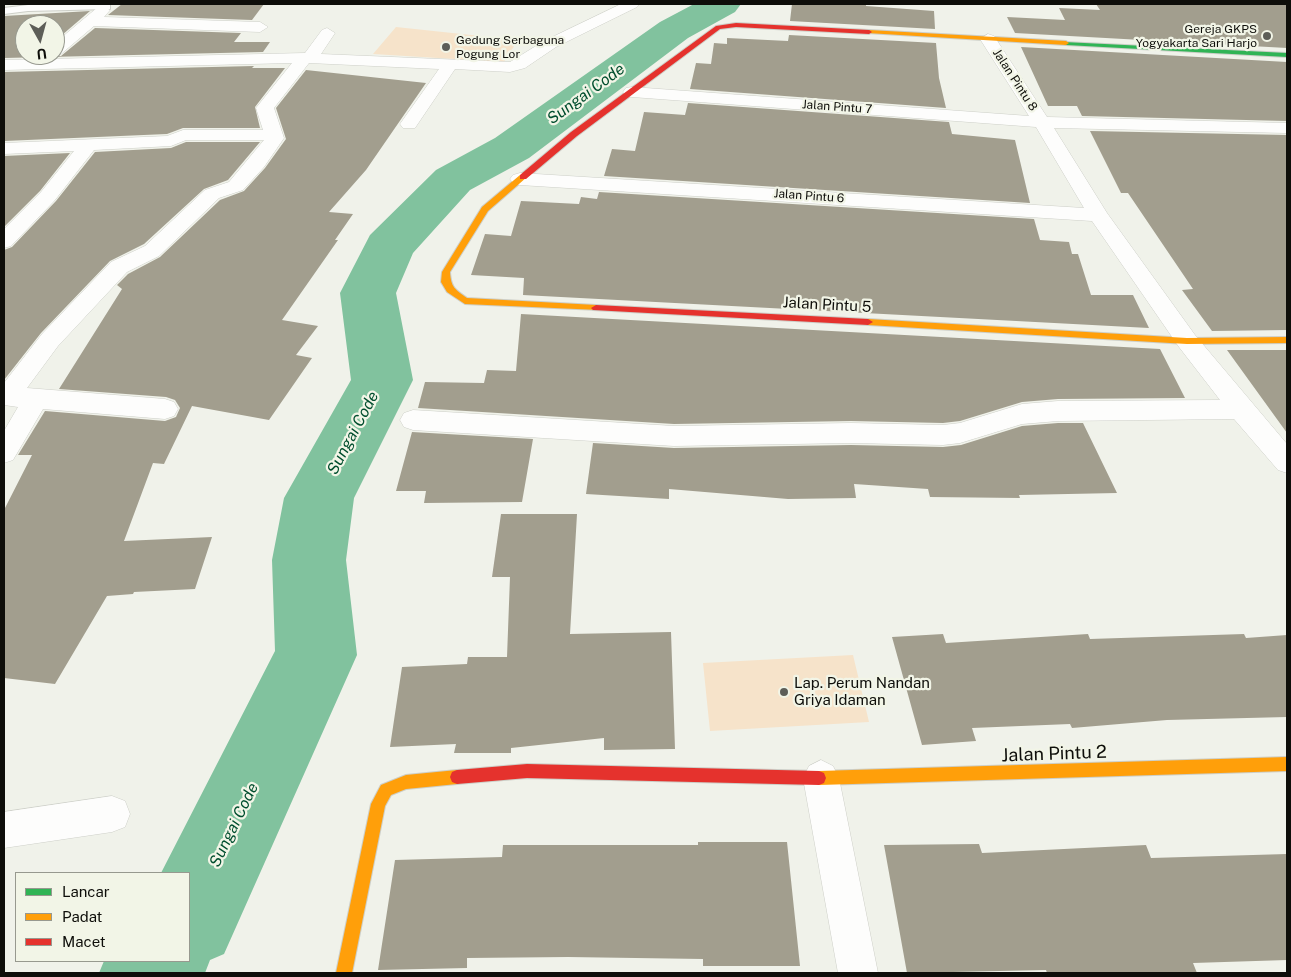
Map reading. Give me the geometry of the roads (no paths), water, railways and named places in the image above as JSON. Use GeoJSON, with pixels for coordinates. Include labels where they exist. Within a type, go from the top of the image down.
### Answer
{"type":"FeatureCollection","features":[{"type":"Feature","properties":{"kind":"street"},"geometry":{"type":"LineString","coordinates":[[65,60],[136,63],[308,58],[510,67],[519,65],[550,44],[632,4]]}},
{"type":"Feature","properties":{"kind":"street"},"geometry":{"type":"LineString","coordinates":[[65,42],[108,6]]}},
{"type":"Feature","properties":{"kind":"street"},"geometry":{"type":"LineString","coordinates":[[90,21],[260,27]]}},
{"type":"Feature","properties":{"kind":"street"},"geometry":{"type":"LineString","coordinates":[[520,179],[544,161],[574,134],[700,39],[718,27],[726,25],[1287,55]]}},
{"type":"Feature","properties":{"kind":"street"},"geometry":{"type":"LineString","coordinates":[[6,396],[50,340],[119,267],[152,251],[212,194],[236,186],[257,164],[274,141],[275,135],[265,108],[327,33]]}},
{"type":"Feature","properties":{"kind":"street","name":"Jalan Pintu 8"},"geometry":{"type":"LineString","coordinates":[[988,38],[1098,214],[1187,341],[1241,409],[1286,459]]}},
{"type":"Feature","properties":{"kind":"street"},"geometry":{"type":"LineString","coordinates":[[409,124],[451,64]]}},
{"type":"Feature","properties":{"kind":"street","name":"Jalan Pintu 7"},"geometry":{"type":"LineString","coordinates":[[632,92],[1042,122],[1287,128]]}},
{"type":"Feature","properties":{"kind":"street"},"geometry":{"type":"LineString","coordinates":[[4,148],[171,141],[183,135],[275,135]]}},
{"type":"Feature","properties":{"kind":"street"},"geometry":{"type":"LineString","coordinates":[[4,242],[48,196],[89,145]]}},
{"type":"Feature","properties":{"kind":"street","name":"Jalan Pintu 6"},"geometry":{"type":"LineString","coordinates":[[520,179],[1098,214]]}},
{"type":"Feature","properties":{"kind":"street","name":"Jalan Pintu 5"},"geometry":{"type":"LineString","coordinates":[[520,179],[485,209],[446,272],[445,280],[454,296],[464,301],[1114,335],[1187,341],[1287,340]]}},
{"type":"Feature","properties":{"kind":"street"},"geometry":{"type":"LineString","coordinates":[[6,396],[37,397],[165,409]]}},
{"type":"Feature","properties":{"kind":"street"},"geometry":{"type":"LineString","coordinates":[[4,453],[37,397]]}},
{"type":"Feature","properties":{"kind":"street"},"geometry":{"type":"LineString","coordinates":[[413,420],[674,436],[851,433],[943,435],[960,433],[1022,414],[1058,410],[1241,409]]}},
{"type":"Feature","properties":{"kind":"street","name":"Jalan Pintu 2"},"geometry":{"type":"LineString","coordinates":[[344,973],[378,804],[386,790],[406,782],[527,771],[821,778],[1287,764]]}},
{"type":"Feature","properties":{"kind":"street"},"geometry":{"type":"LineString","coordinates":[[821,778],[858,973]]}},
{"type":"Feature","properties":{"kind":"street"},"geometry":{"type":"LineString","coordinates":[[4,830],[112,814]]}},
{"type":"Feature","properties":{"kind":"lane"},"geometry":{"type":"LineString","coordinates":[[4,11],[28,8],[108,6]]}},
{"type":"Feature","properties":{"kind":"waterway","name":"Sungai Code"},"geometry":{"type":"LineString","coordinates":[[190,917],[316,655],[309,560],[319,498],[382,380],[368,293],[389,247],[453,180],[512,148],[674,30],[722,4]]}},
{"type":"Feature","properties":{"kind":"waterway","name":"Sungai Code"},"geometry":{"type":"LineString","coordinates":[[150,973],[158,962]]}},
{"type":"Feature","properties":{"kind":"place","name":"Gereja GKPS Yogyakarta Sari Harjo"},"geometry":{"type":"Point","coordinates":[1267,36]}},
{"type":"Feature","properties":{"kind":"place","name":"Gedung Serbaguna Pogung Lor"},"geometry":{"type":"Point","coordinates":[446,47]}},
{"type":"Feature","properties":{"kind":"place","name":"Lap. Perum Nandan Griya Idaman"},"geometry":{"type":"Point","coordinates":[784,692]}}]}
